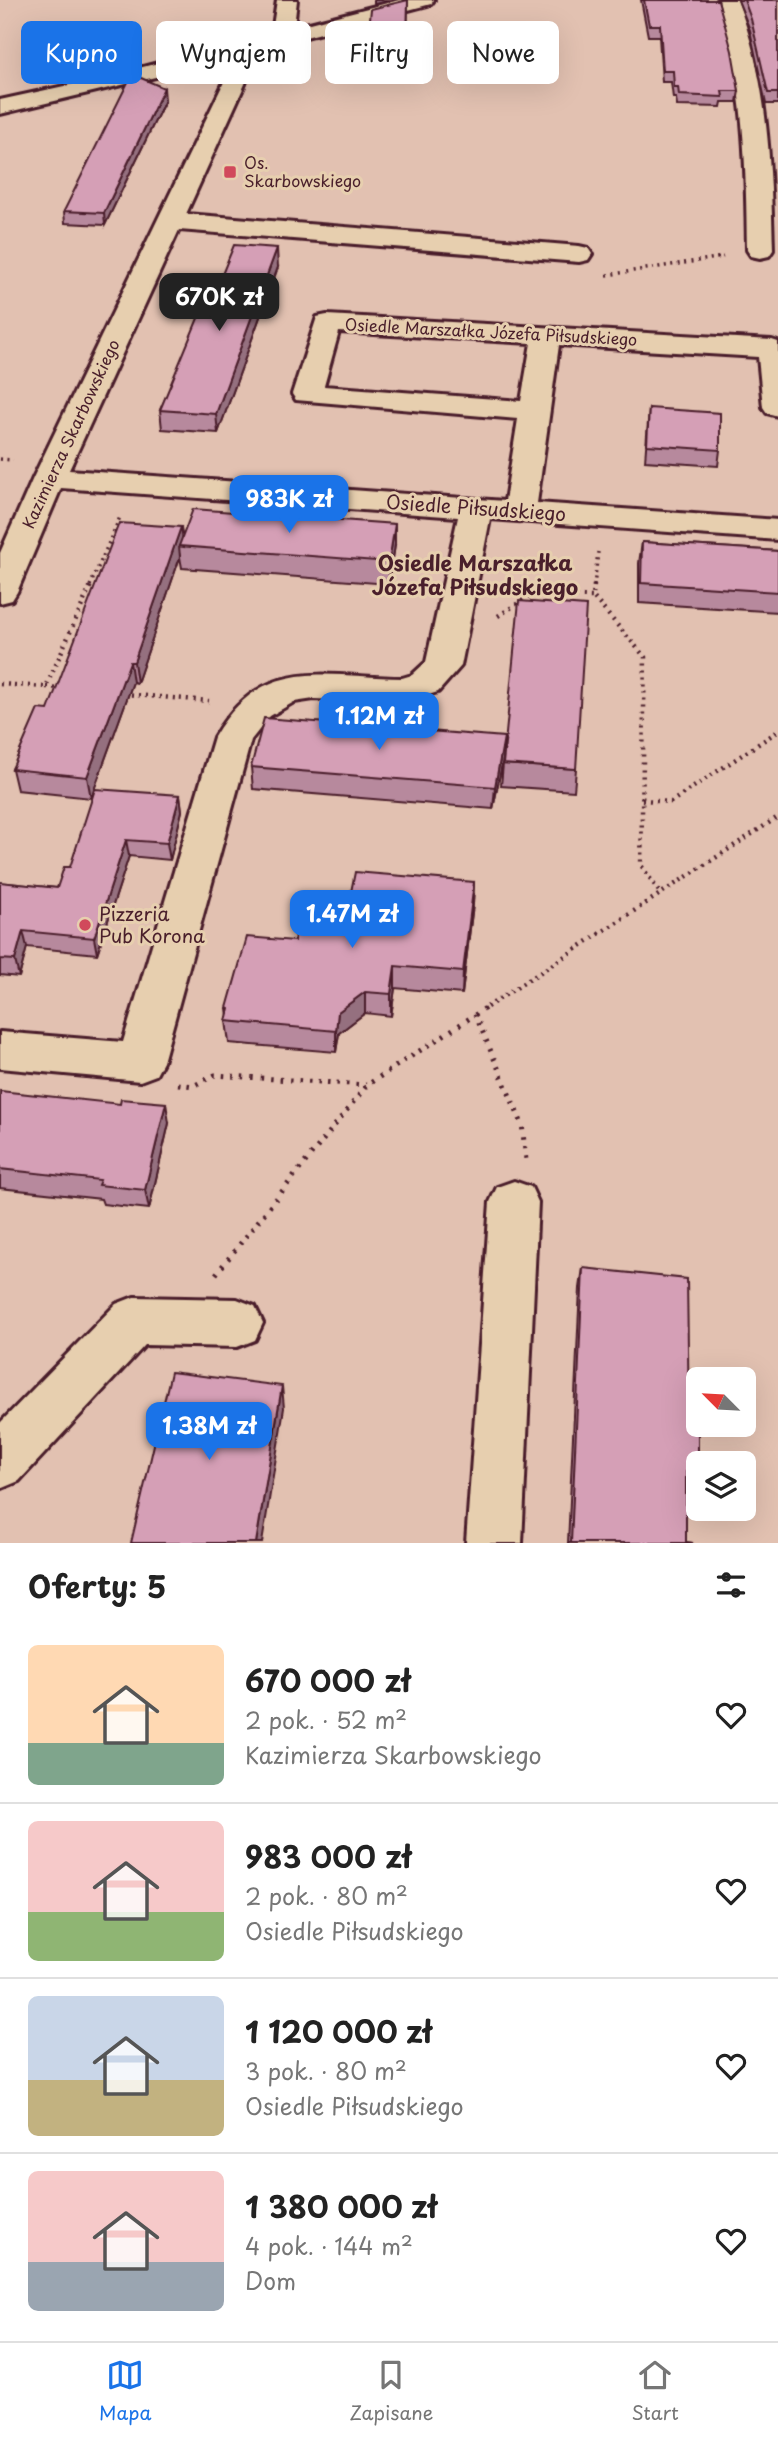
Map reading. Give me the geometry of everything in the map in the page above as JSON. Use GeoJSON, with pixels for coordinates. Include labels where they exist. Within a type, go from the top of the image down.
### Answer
{"type":"FeatureCollection","features":[{"type":"Feature","properties":{"kind":"street"},"geometry":{"type":"LineString","coordinates":[[284,21],[287,0]]}},
{"type":"Feature","properties":{"kind":"street"},"geometry":{"type":"LineString","coordinates":[[311,29],[424,0]]}},
{"type":"Feature","properties":{"kind":"street"},"geometry":{"type":"LineString","coordinates":[[727,0],[739,27],[758,121],[760,250]]}},
{"type":"Feature","properties":{"kind":"street"},"geometry":{"type":"LineString","coordinates":[[0,107],[156,69]]}},
{"type":"Feature","properties":{"kind":"street","name":"Kazimierza Skarbowskiego"},"geometry":{"type":"LineString","coordinates":[[0,592],[49,478],[234,84]]}},
{"type":"Feature","properties":{"kind":"street"},"geometry":{"type":"LineString","coordinates":[[170,221],[579,254]]}},
{"type":"Feature","properties":{"kind":"street","name":"Osiedle Marszałka Józefa Piłsudskiego"},"geometry":{"type":"LineString","coordinates":[[536,411],[307,394],[327,323],[772,349],[778,407]]}},
{"type":"Feature","properties":{"kind":"street"},"geometry":{"type":"LineString","coordinates":[[520,511],[546,335]]}},
{"type":"Feature","properties":{"kind":"street","name":"Osiedle Piłsudskiego"},"geometry":{"type":"LineString","coordinates":[[49,478],[778,530]]}},
{"type":"Feature","properties":{"kind":"street"},"geometry":{"type":"LineString","coordinates":[[0,1050],[140,1062],[233,737],[242,720],[255,706],[290,688],[307,685],[407,690],[424,686],[436,678],[443,666],[477,508]]}},
{"type":"Feature","properties":{"kind":"street"},"geometry":{"type":"LineString","coordinates":[[494,1543],[514,1202]]}},
{"type":"Feature","properties":{"kind":"street"},"geometry":{"type":"LineString","coordinates":[[0,1462],[134,1321],[237,1323]]}},
{"type":"Feature","properties":{"kind":"path"},"geometry":{"type":"LineString","coordinates":[[579,254],[605,276],[760,250]]}},
{"type":"Feature","properties":{"kind":"path"},"geometry":{"type":"LineString","coordinates":[[46,687],[134,483]]}},
{"type":"Feature","properties":{"kind":"path"},"geometry":{"type":"LineString","coordinates":[[593,597],[602,518]]}},
{"type":"Feature","properties":{"kind":"path"},"geometry":{"type":"LineString","coordinates":[[451,629],[475,629],[531,595],[593,597],[645,657],[641,865],[660,893]]}},
{"type":"Feature","properties":{"kind":"path"},"geometry":{"type":"LineString","coordinates":[[0,684],[72,689]]}},
{"type":"Feature","properties":{"kind":"path"},"geometry":{"type":"LineString","coordinates":[[111,692],[255,706]]}},
{"type":"Feature","properties":{"kind":"path"},"geometry":{"type":"LineString","coordinates":[[642,800],[671,802],[778,731]]}},
{"type":"Feature","properties":{"kind":"path"},"geometry":{"type":"LineString","coordinates":[[178,1321],[367,1085],[778,817]]}},
{"type":"Feature","properties":{"kind":"path"},"geometry":{"type":"LineString","coordinates":[[475,1014],[526,1137],[524,1194],[514,1202]]}},
{"type":"Feature","properties":{"kind":"path"},"geometry":{"type":"LineString","coordinates":[[140,1062],[149,1080],[193,1086],[215,1075],[367,1085]]}},
{"type":"Feature","properties":{"kind":"building"},"geometry":{"type":"Polygon","coordinates":[[[408,0],[407,21],[370,21],[371,9],[408,0]]]}},
{"type":"Feature","properties":{"kind":"building"},"geometry":{"type":"Polygon","coordinates":[[[644,0],[718,0],[732,51],[739,91],[722,91],[723,97],[679,95],[678,87],[674,87],[673,71],[663,71],[660,25],[649,25],[644,0]]]}},
{"type":"Feature","properties":{"kind":"building"},"geometry":{"type":"Polygon","coordinates":[[[744,0],[778,0],[778,93],[768,93],[744,0]]]}},
{"type":"Feature","properties":{"kind":"building"},"geometry":{"type":"Polygon","coordinates":[[[142,78],[164,88],[104,213],[64,211],[127,84],[142,84],[142,78]]]}},
{"type":"Feature","properties":{"kind":"building"},"geometry":{"type":"Polygon","coordinates":[[[234,245],[277,248],[216,414],[160,410],[215,277],[221,277],[234,245]]]}},
{"type":"Feature","properties":{"kind":"building"},"geometry":{"type":"Polygon","coordinates":[[[649,408],[720,413],[720,450],[647,445],[649,408]]]}},
{"type":"Feature","properties":{"kind":"building"},"geometry":{"type":"Polygon","coordinates":[[[193,509],[395,524],[389,562],[179,546],[193,509]]]}},
{"type":"Feature","properties":{"kind":"building"},"geometry":{"type":"Polygon","coordinates":[[[119,523],[181,527],[134,662],[130,662],[87,777],[12,769],[38,709],[48,710],[119,523]]]}},
{"type":"Feature","properties":{"kind":"building"},"geometry":{"type":"Polygon","coordinates":[[[642,542],[778,551],[778,592],[641,583],[642,542]]]}},
{"type":"Feature","properties":{"kind":"building"},"geometry":{"type":"Polygon","coordinates":[[[519,601],[586,606],[576,769],[503,764],[519,601]]]}},
{"type":"Feature","properties":{"kind":"building"},"geometry":{"type":"Polygon","coordinates":[[[264,718],[504,737],[495,787],[251,767],[264,718]]]}},
{"type":"Feature","properties":{"kind":"building"},"geometry":{"type":"Polygon","coordinates":[[[95,789],[180,795],[167,843],[126,840],[94,938],[23,931],[15,960],[0,959],[0,882],[57,888],[64,867],[70,867],[95,789]]]}},
{"type":"Feature","properties":{"kind":"building"},"geometry":{"type":"Polygon","coordinates":[[[355,872],[474,882],[463,972],[395,966],[391,994],[365,992],[338,1012],[336,1031],[226,1021],[227,1008],[247,937],[294,941],[301,903],[348,907],[355,872]]]}},
{"type":"Feature","properties":{"kind":"building"},"geometry":{"type":"Polygon","coordinates":[[[0,1091],[120,1104],[121,1099],[166,1103],[145,1190],[98,1185],[100,1180],[0,1169],[0,1091]]]}},
{"type":"Feature","properties":{"kind":"building"},"geometry":{"type":"Polygon","coordinates":[[[583,1268],[687,1279],[686,1437],[698,1437],[698,1451],[686,1451],[686,1542],[693,1543],[571,1543],[583,1268]]]}},
{"type":"Feature","properties":{"kind":"building"},"geometry":{"type":"Polygon","coordinates":[[[171,1372],[282,1386],[256,1543],[131,1543],[171,1372]]]}},
{"type":"Feature","properties":{"kind":"place","name":"Os. Skarbowskiego"},"geometry":{"type":"Point","coordinates":[230,172]}},
{"type":"Feature","properties":{"kind":"place","name":"Pizzeria Pub Korona"},"geometry":{"type":"Point","coordinates":[85,925]}},
{"type":"Feature","properties":{"kind":"district","name":"Osiedle Marszałka Józefa Piłsudskiego"},"geometry":{"type":"Point","coordinates":[475,576]}}]}
